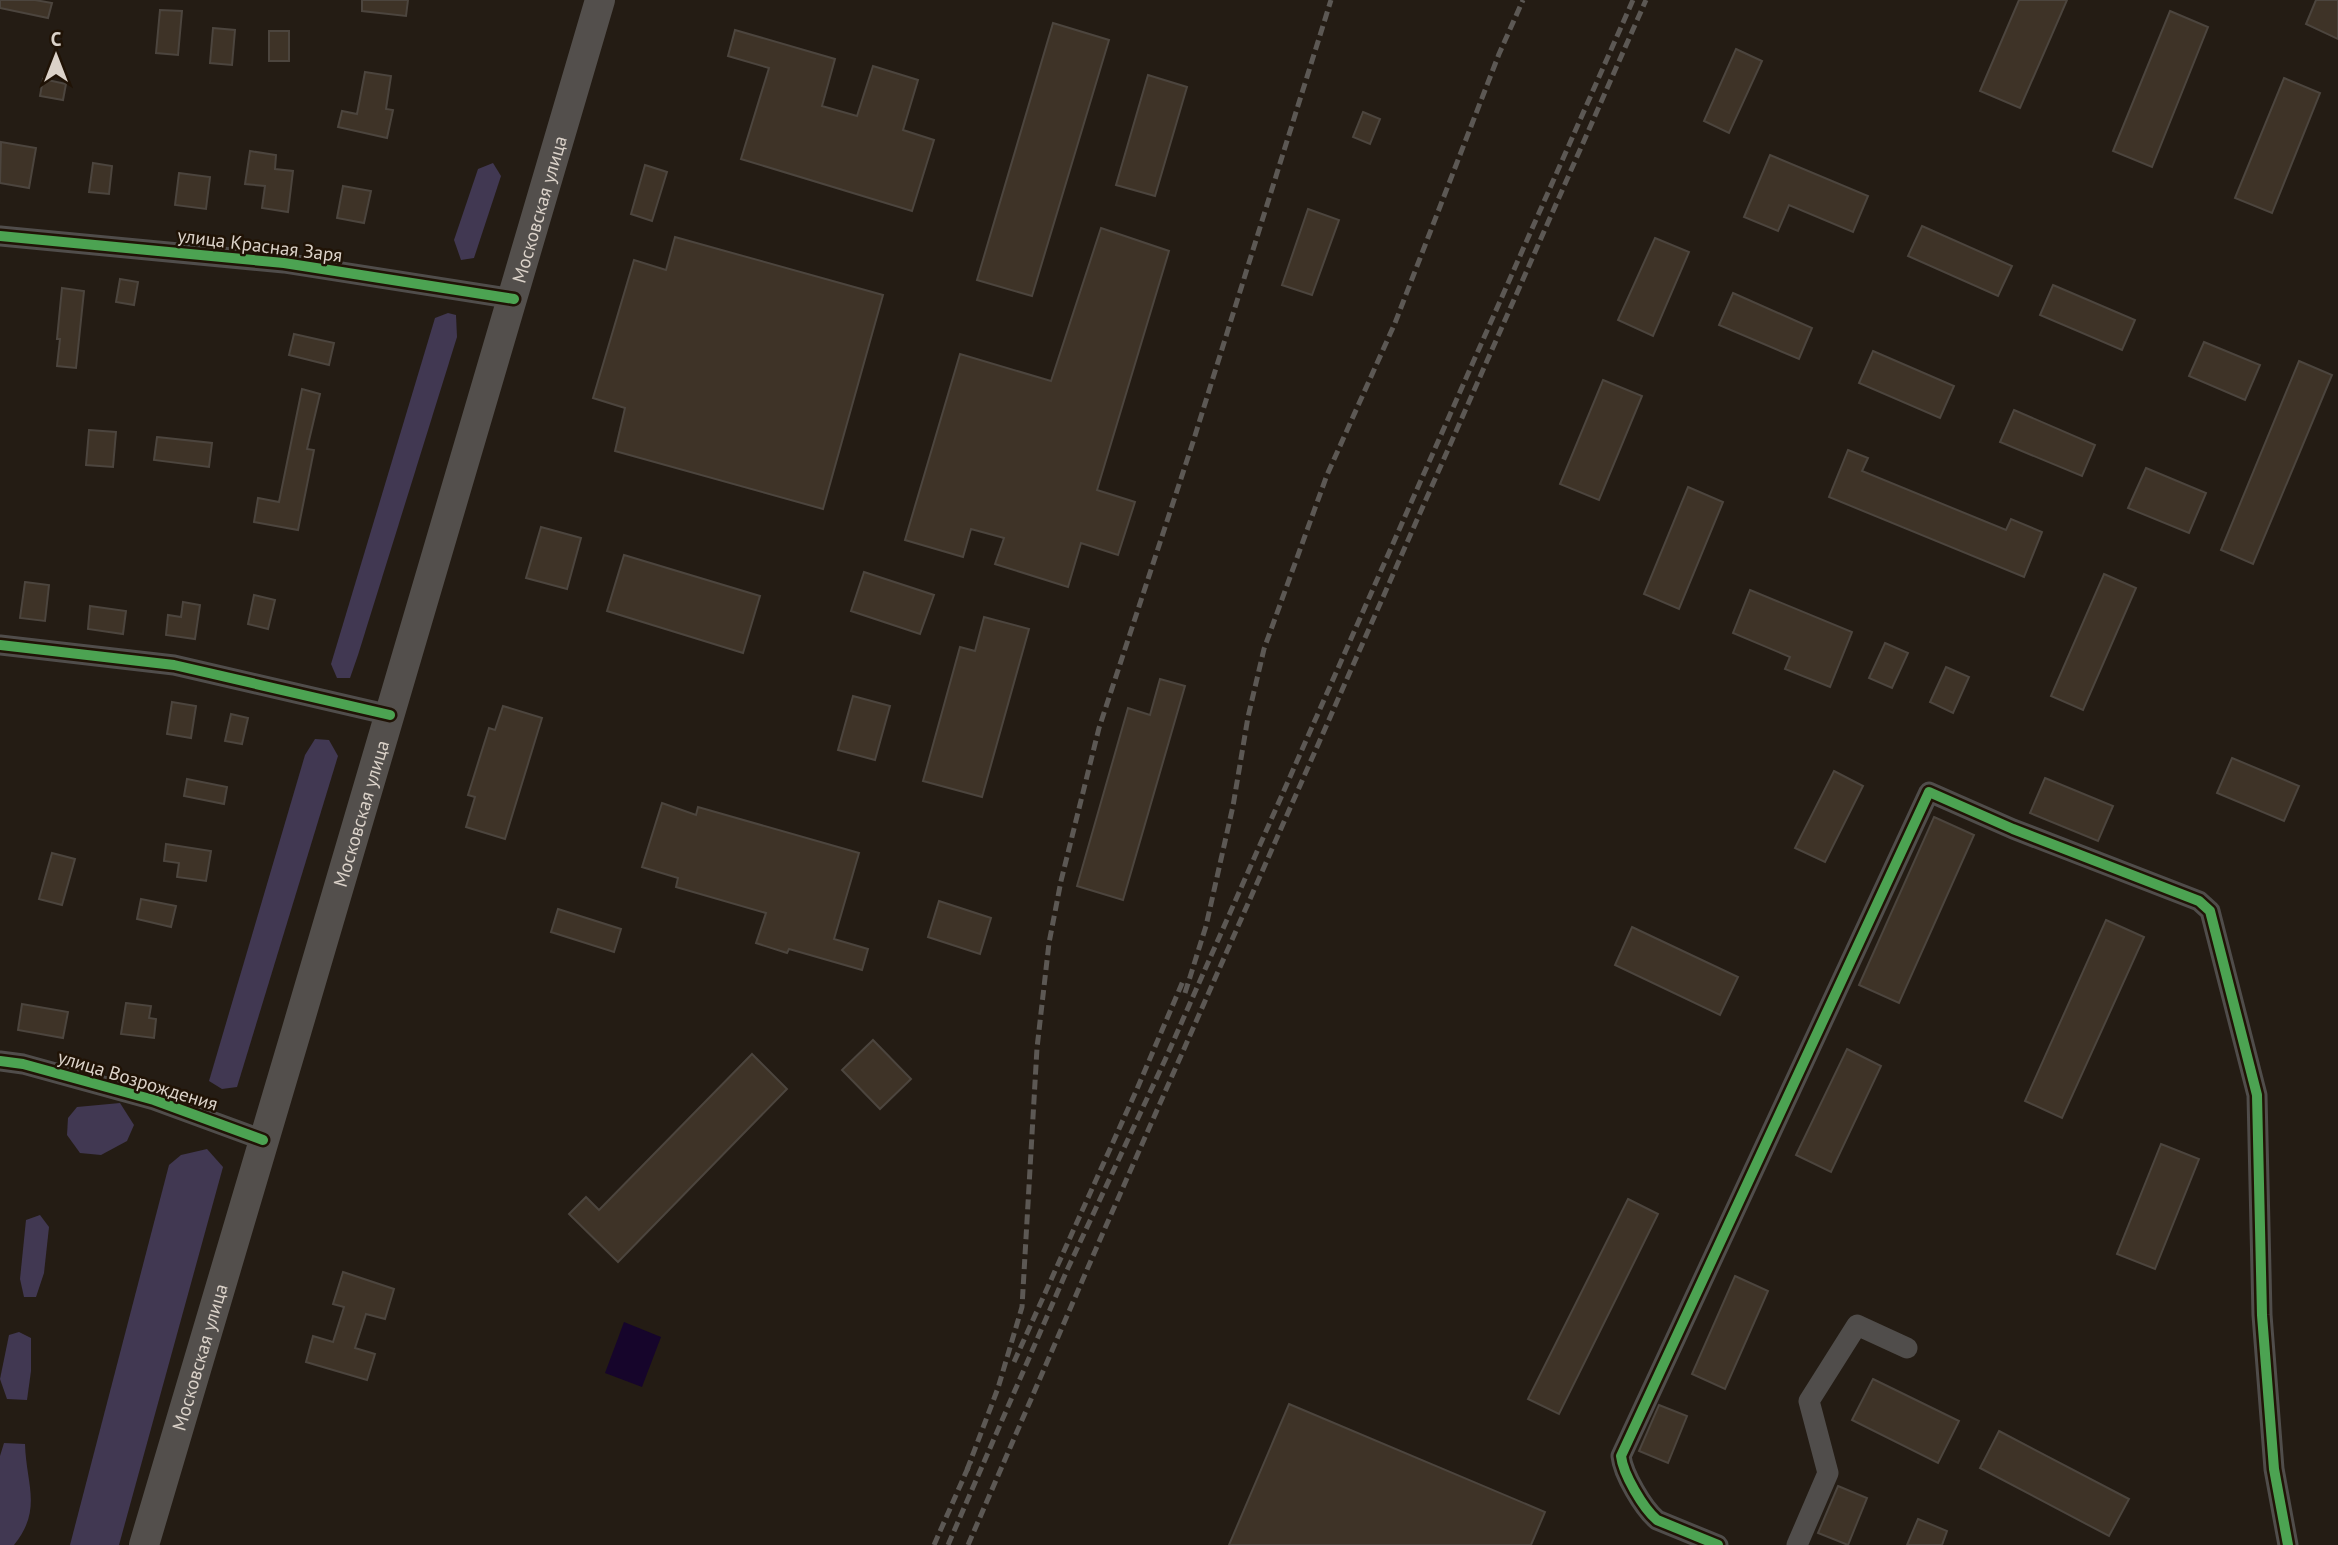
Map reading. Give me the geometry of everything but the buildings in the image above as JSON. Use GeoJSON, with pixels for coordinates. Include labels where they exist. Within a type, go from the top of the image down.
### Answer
{"type":"FeatureCollection","features":[{"type":"Feature","properties":{"kind":"main road","name":"Московская улица"},"geometry":{"type":"LineString","coordinates":[[144,1545],[514,299],[600,0]]}},
{"type":"Feature","properties":{"kind":"street","name":"улица Красная Заря"},"geometry":{"type":"LineString","coordinates":[[0,236],[284,263],[514,299]]}},
{"type":"Feature","properties":{"kind":"street"},"geometry":{"type":"LineString","coordinates":[[0,645],[174,665],[390,715]]}},
{"type":"Feature","properties":{"kind":"street"},"geometry":{"type":"LineString","coordinates":[[1718,1545],[1657,1520],[1651,1515],[1626,1473],[1621,1455],[1929,792],[2013,830],[2199,901],[2210,911],[2256,1095],[2262,1315],[2274,1469],[2288,1545]]}},
{"type":"Feature","properties":{"kind":"street","name":"улица Возрождения"},"geometry":{"type":"LineString","coordinates":[[0,1061],[23,1064],[154,1100],[263,1140]]}},
{"type":"Feature","properties":{"kind":"street"},"geometry":{"type":"LineString","coordinates":[[1797,1545],[1828,1473],[1809,1401],[1857,1325],[1908,1348]]}},
{"type":"Feature","properties":{"kind":"shaded area"},"geometry":{"type":"Polygon","coordinates":[[[493,163],[501,176],[474,258],[461,260],[454,240],[478,169],[493,163]]]}},
{"type":"Feature","properties":{"kind":"shaded area"},"geometry":{"type":"Polygon","coordinates":[[[448,313],[456,315],[457,337],[350,678],[337,678],[331,664],[435,318],[448,313]]]}},
{"type":"Feature","properties":{"kind":"shaded area"},"geometry":{"type":"Polygon","coordinates":[[[315,739],[329,740],[338,756],[237,1087],[222,1089],[209,1081],[305,755],[315,739]]]}},
{"type":"Feature","properties":{"kind":"shaded area"},"geometry":{"type":"Polygon","coordinates":[[[120,1103],[134,1125],[127,1141],[101,1155],[80,1153],[67,1135],[68,1118],[77,1107],[120,1103]]]}},
{"type":"Feature","properties":{"kind":"shaded area"},"geometry":{"type":"Polygon","coordinates":[[[207,1149],[223,1167],[119,1545],[70,1545],[169,1165],[181,1155],[207,1149]]]}},
{"type":"Feature","properties":{"kind":"shaded area"},"geometry":{"type":"Polygon","coordinates":[[[40,1215],[49,1227],[44,1273],[36,1297],[24,1297],[20,1279],[26,1220],[40,1215]]]}},
{"type":"Feature","properties":{"kind":"shaded area"},"geometry":{"type":"Polygon","coordinates":[[[624,1322],[661,1337],[642,1387],[605,1373],[624,1322]]]}},
{"type":"Feature","properties":{"kind":"shaded area"},"geometry":{"type":"Polygon","coordinates":[[[19,1332],[31,1338],[31,1371],[27,1400],[7,1399],[0,1379],[9,1335],[19,1332]]]}},
{"type":"Feature","properties":{"kind":"shaded area"},"geometry":{"type":"Polygon","coordinates":[[[4,1443],[25,1444],[30,1484],[28,1520],[14,1545],[0,1545],[0,1456],[4,1443]]]}},
{"type":"Feature","properties":{"kind":"railway"},"geometry":{"type":"LineString","coordinates":[[967,1470],[998,1388],[1022,1307],[1037,1048],[1049,943],[1061,881],[1099,728],[1193,442],[1331,0]]}},
{"type":"Feature","properties":{"kind":"railway"},"geometry":{"type":"LineString","coordinates":[[1185,993],[1206,926],[1264,649],[1327,475],[1395,323],[1499,54],[1523,0]]}},
{"type":"Feature","properties":{"kind":"railway"},"geometry":{"type":"LineString","coordinates":[[948,1545],[1068,1268],[1165,1060],[1633,0]]}},
{"type":"Feature","properties":{"kind":"railway"},"geometry":{"type":"LineString","coordinates":[[968,1545],[1646,0]]}},
{"type":"Feature","properties":{"kind":"railway"},"geometry":{"type":"LineString","coordinates":[[1014,1362],[1183,981]]}},
{"type":"Feature","properties":{"kind":"railway"},"geometry":{"type":"LineString","coordinates":[[934,1545],[971,1461]]}},
{"type":"Feature","properties":{"kind":"cycle path"},"geometry":{"type":"LineString","coordinates":[[0,236],[284,263],[514,299]]}},
{"type":"Feature","properties":{"kind":"cycle path"},"geometry":{"type":"LineString","coordinates":[[0,645],[174,665],[390,715]]}},
{"type":"Feature","properties":{"kind":"cycle path"},"geometry":{"type":"LineString","coordinates":[[1718,1545],[1657,1520],[1635,1490],[1621,1456],[1929,792],[2013,829],[2199,901],[2210,911],[2257,1095],[2262,1315],[2274,1469],[2288,1545]]}},
{"type":"Feature","properties":{"kind":"cycle path"},"geometry":{"type":"LineString","coordinates":[[0,1061],[23,1064],[154,1100],[263,1140]]}}]}
